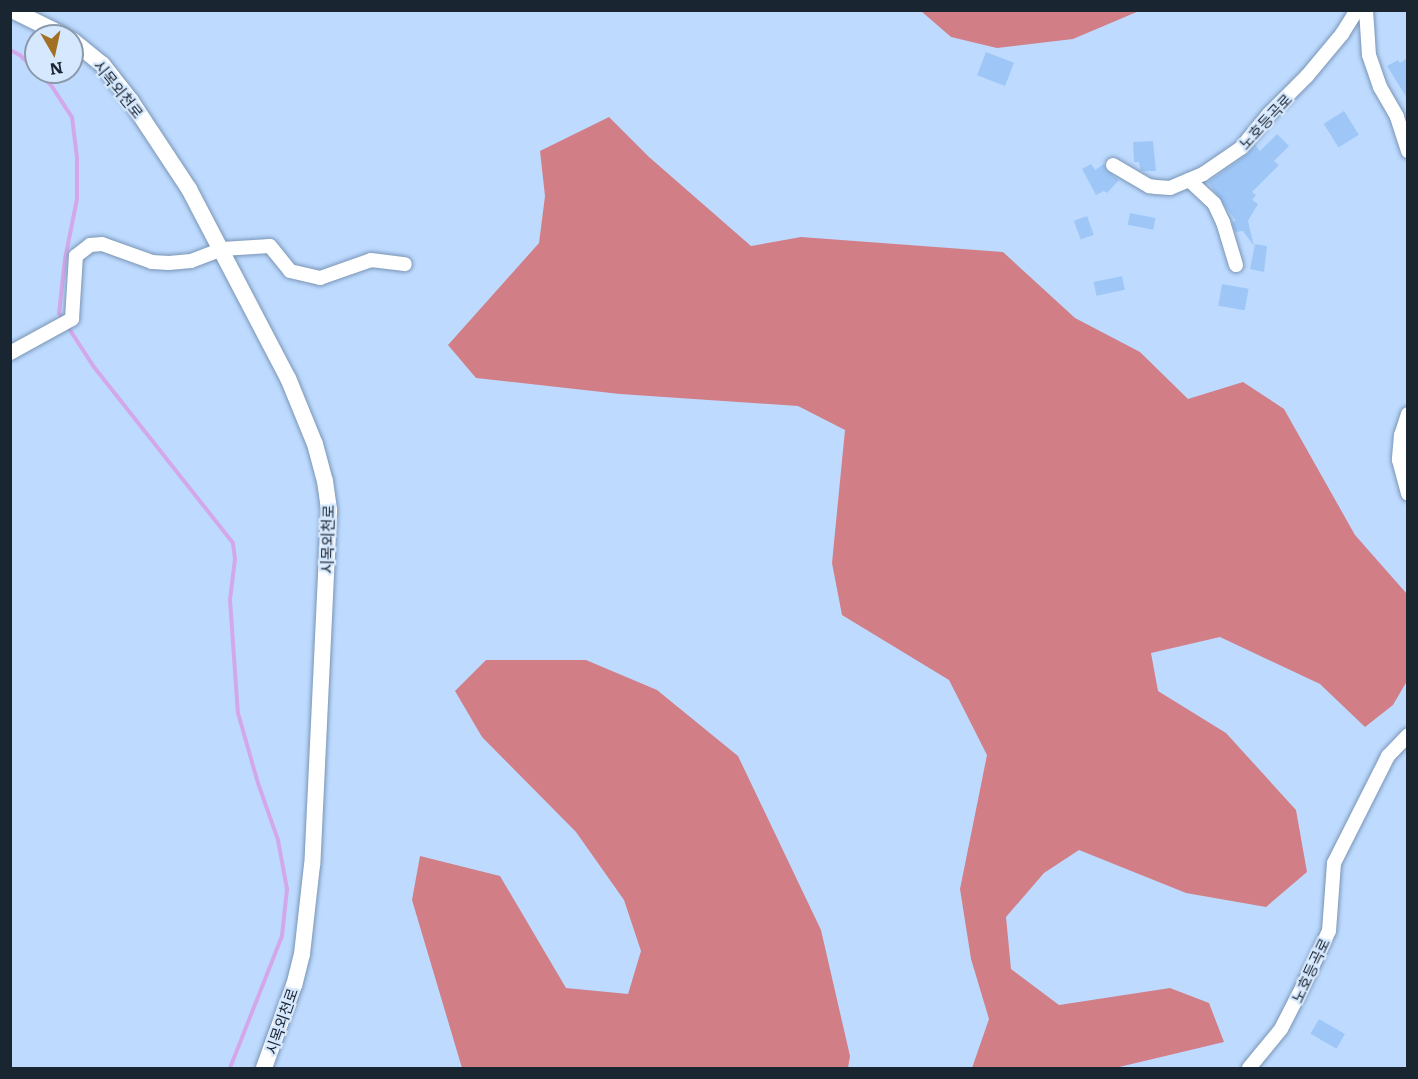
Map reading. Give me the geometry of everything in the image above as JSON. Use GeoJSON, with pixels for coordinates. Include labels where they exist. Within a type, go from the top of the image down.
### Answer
{"type":"FeatureCollection","features":[{"type":"Feature","properties":{"kind":"street"},"geometry":{"type":"LineString","coordinates":[[12,10],[41,24]]}},
{"type":"Feature","properties":{"kind":"street","name":"노호등곡로"},"geometry":{"type":"LineString","coordinates":[[1113,165],[1149,186],[1170,188],[1203,174],[1241,148],[1269,114],[1307,76],[1342,34],[1357,10]]}},
{"type":"Feature","properties":{"kind":"street"},"geometry":{"type":"LineString","coordinates":[[1366,10],[1369,55],[1380,87],[1397,117],[1407,151]]}},
{"type":"Feature","properties":{"kind":"street","name":"시목외천로"},"geometry":{"type":"LineString","coordinates":[[84,50],[102,64],[131,101],[189,189],[222,249],[302,407],[318,454],[329,511],[312,865],[303,943],[294,985],[264,1068]]}},
{"type":"Feature","properties":{"kind":"street"},"geometry":{"type":"LineString","coordinates":[[1189,180],[1214,203],[1223,222],[1236,265]]}},
{"type":"Feature","properties":{"kind":"street"},"geometry":{"type":"LineString","coordinates":[[10,353],[72,319],[75,306],[75,263],[82,249],[102,244],[152,262],[169,263],[191,261],[222,249],[270,246],[290,271],[320,278],[371,260],[405,264]]}},
{"type":"Feature","properties":{"kind":"street"},"geometry":{"type":"LineString","coordinates":[[1407,414],[1401,435],[1399,460],[1407,494]]}},
{"type":"Feature","properties":{"kind":"street","name":"노호등곡로"},"geometry":{"type":"LineString","coordinates":[[1249,1068],[1281,1029],[1302,988],[1329,931],[1334,863],[1388,756],[1407,735]]}},
{"type":"Feature","properties":{"kind":"shaded area"},"geometry":{"type":"Polygon","coordinates":[[[921,11],[1139,11],[1073,39],[997,48],[951,37],[921,11]]]}},
{"type":"Feature","properties":{"kind":"shaded area"},"geometry":{"type":"Polygon","coordinates":[[[609,117],[649,157],[751,246],[801,237],[1003,252],[1075,318],[1140,352],[1188,399],[1243,382],[1284,409],[1355,535],[1407,594],[1407,681],[1393,705],[1365,727],[1320,684],[1220,637],[1151,653],[1158,691],[1226,733],[1296,810],[1307,872],[1266,907],[1186,893],[1079,850],[1044,873],[1006,917],[1011,969],[1059,1005],[1170,988],[1209,1003],[1224,1042],[1115,1068],[972,1068],[989,1019],[971,959],[960,889],[987,755],[949,680],[842,615],[832,563],[845,430],[798,406],[620,394],[476,378],[448,345],[539,243],[545,196],[540,151],[609,117]]]}},
{"type":"Feature","properties":{"kind":"shaded area"},"geometry":{"type":"Polygon","coordinates":[[[486,660],[586,660],[657,690],[738,756],[821,930],[850,1056],[848,1068],[462,1068],[412,900],[420,856],[500,876],[566,988],[628,994],[641,951],[624,900],[576,832],[482,737],[455,691],[486,660]]]}},
{"type":"Feature","properties":{"kind":"building"},"geometry":{"type":"Polygon","coordinates":[[[986,52],[1014,63],[1005,86],[977,75],[986,52]]]}},
{"type":"Feature","properties":{"kind":"building"},"geometry":{"type":"Polygon","coordinates":[[[1407,58],[1407,98],[1387,66],[1398,60],[1400,63],[1407,58]]]}},
{"type":"Feature","properties":{"kind":"building"},"geometry":{"type":"Polygon","coordinates":[[[1344,111],[1359,135],[1338,147],[1324,124],[1344,111]]]}},
{"type":"Feature","properties":{"kind":"building"},"geometry":{"type":"Polygon","coordinates":[[[1277,134],[1289,146],[1274,161],[1279,165],[1252,192],[1256,195],[1252,200],[1258,204],[1248,221],[1254,246],[1243,231],[1235,232],[1232,222],[1236,221],[1208,182],[1246,155],[1255,145],[1260,151],[1277,134]]]}},
{"type":"Feature","properties":{"kind":"building"},"geometry":{"type":"Polygon","coordinates":[[[1153,141],[1156,171],[1141,171],[1139,162],[1134,162],[1133,142],[1153,141]]]}},
{"type":"Feature","properties":{"kind":"building"},"geometry":{"type":"Polygon","coordinates":[[[1091,164],[1095,170],[1104,164],[1106,170],[1119,180],[1107,193],[1104,191],[1096,195],[1082,169],[1091,164]]]}},
{"type":"Feature","properties":{"kind":"building"},"geometry":{"type":"Polygon","coordinates":[[[1130,213],[1156,218],[1153,230],[1128,225],[1130,213]]]}},
{"type":"Feature","properties":{"kind":"building"},"geometry":{"type":"Polygon","coordinates":[[[1087,216],[1094,235],[1081,240],[1074,221],[1087,216]]]}},
{"type":"Feature","properties":{"kind":"building"},"geometry":{"type":"Polygon","coordinates":[[[1255,244],[1267,246],[1264,272],[1250,269],[1255,244]]]}},
{"type":"Feature","properties":{"kind":"building"},"geometry":{"type":"Polygon","coordinates":[[[1122,276],[1125,290],[1097,296],[1094,282],[1122,276]]]}},
{"type":"Feature","properties":{"kind":"building"},"geometry":{"type":"Polygon","coordinates":[[[1222,284],[1249,289],[1245,310],[1218,306],[1222,284]]]}},
{"type":"Feature","properties":{"kind":"building"},"geometry":{"type":"Polygon","coordinates":[[[1319,1019],[1345,1034],[1336,1049],[1310,1034],[1319,1019]]]}},
{"type":"Feature","properties":{"kind":"waterway"},"geometry":{"type":"LineString","coordinates":[[10,50],[24,59]]}},
{"type":"Feature","properties":{"kind":"waterway"},"geometry":{"type":"LineString","coordinates":[[50,84],[72,117],[77,158],[77,199],[65,259],[59,313],[94,367],[233,543],[235,559],[230,600],[238,713],[258,783],[278,840],[287,889],[282,936],[230,1068]]}}]}
